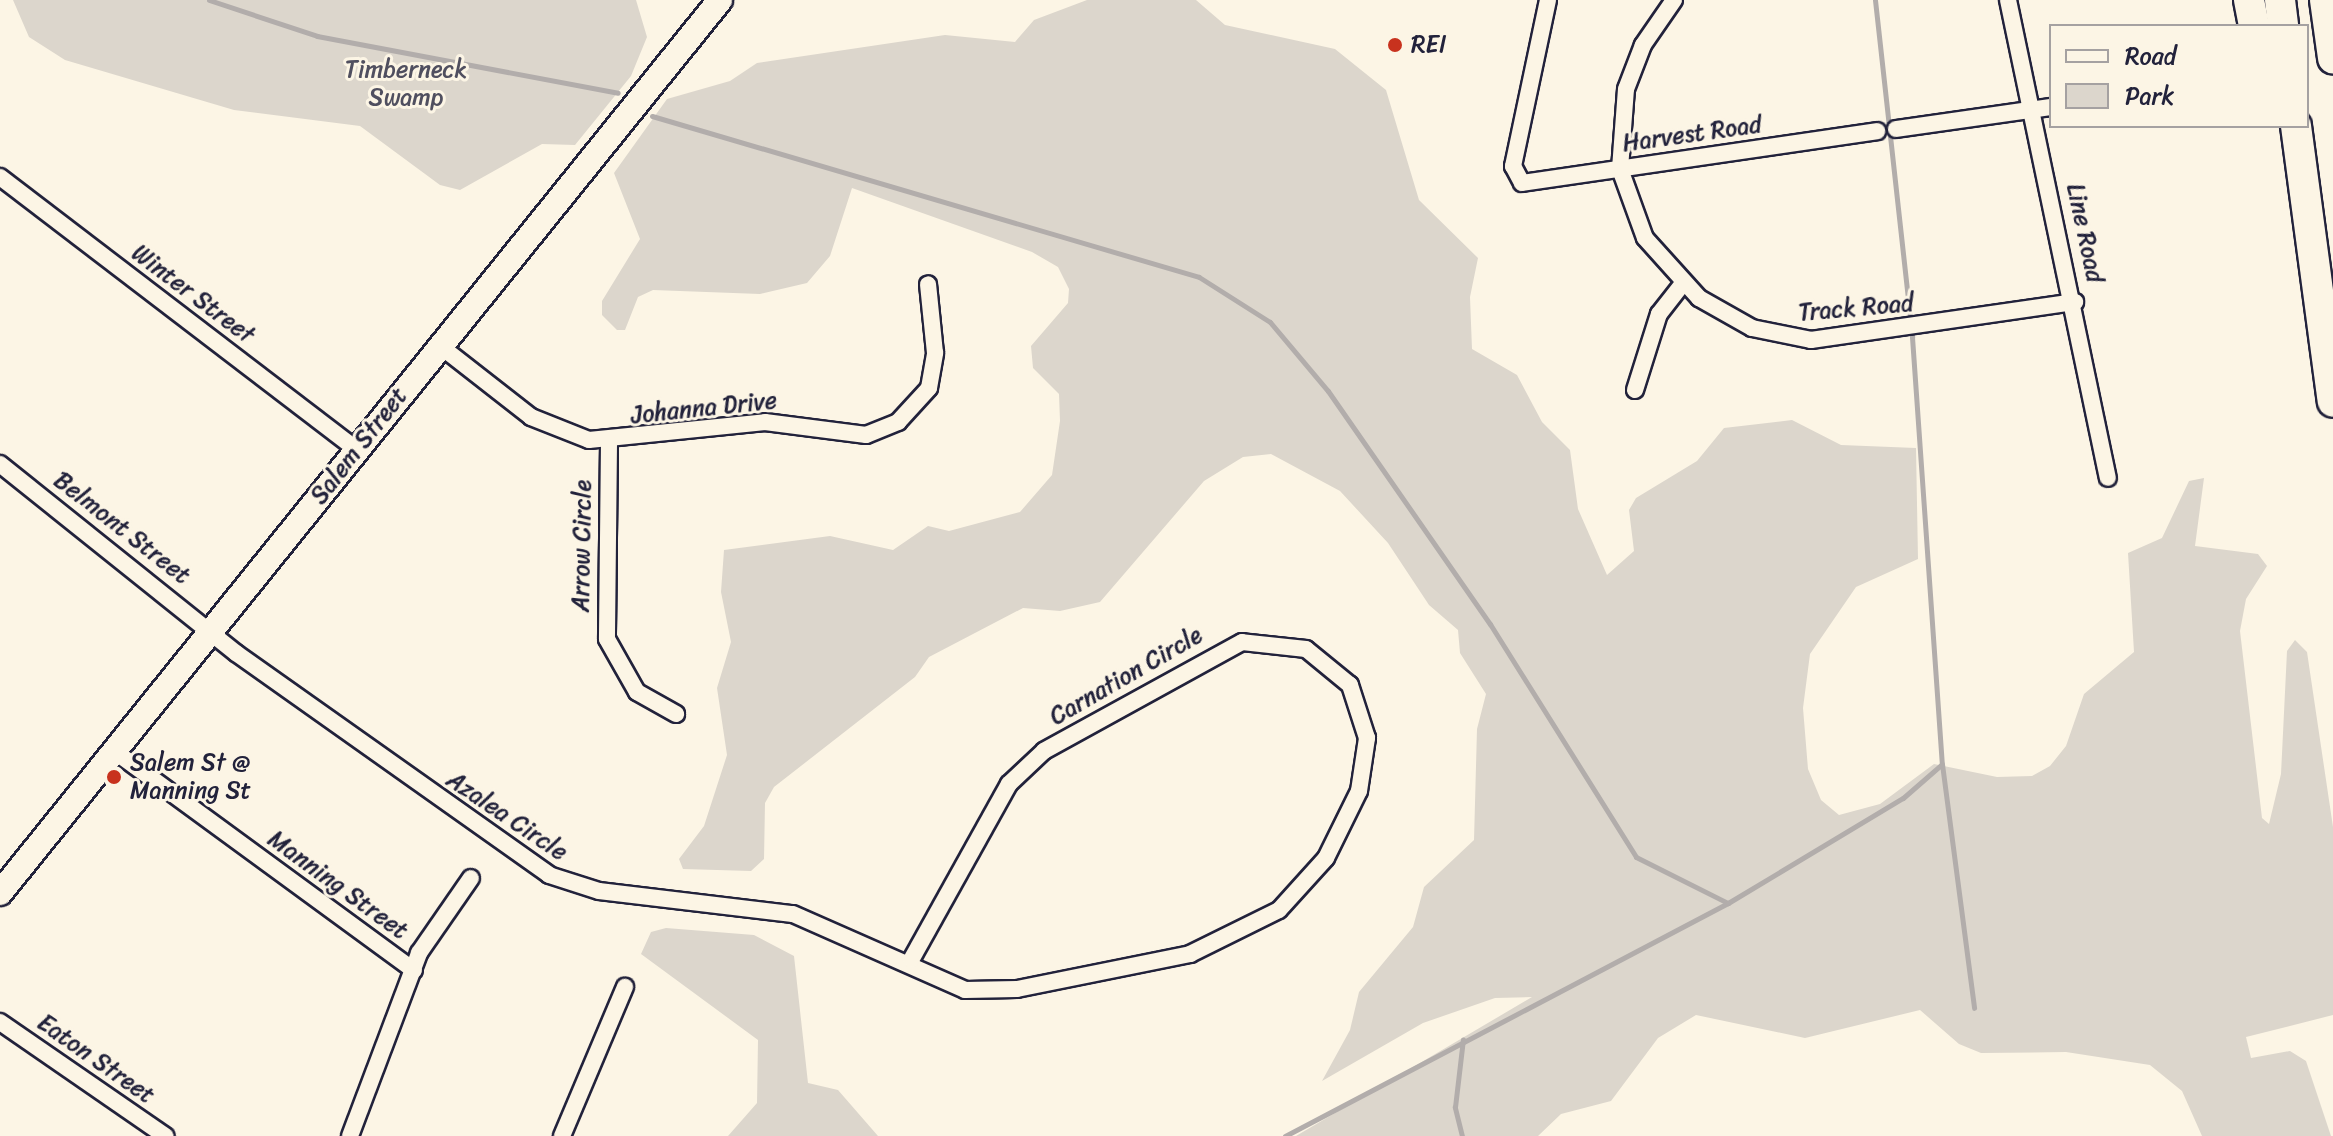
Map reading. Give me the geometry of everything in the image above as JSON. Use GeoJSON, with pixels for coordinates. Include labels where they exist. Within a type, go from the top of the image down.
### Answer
{"type":"FeatureCollection","features":[{"type":"Feature","properties":{"kind":"highway"},"geometry":{"type":"LineString","coordinates":[[2249,0],[2254,24]]}},
{"type":"Feature","properties":{"kind":"highway"},"geometry":{"type":"LineString","coordinates":[[2280,0],[2283,24]]}},
{"type":"Feature","properties":{"kind":"highway"},"geometry":{"type":"LineString","coordinates":[[2327,8],[2333,58]]}},
{"type":"Feature","properties":{"kind":"highway"},"geometry":{"type":"LineString","coordinates":[[2275,128],[2328,364]]}},
{"type":"Feature","properties":{"kind":"highway"},"geometry":{"type":"LineString","coordinates":[[2296,128],[2333,402]]}},
{"type":"Feature","properties":{"kind":"main road","name":"Salem Street"},"geometry":{"type":"LineString","coordinates":[[0,893],[117,753],[439,345],[720,0]]}},
{"type":"Feature","properties":{"kind":"street","name":"Harvest Road"},"geometry":{"type":"LineString","coordinates":[[1548,0],[1513,166],[1516,179],[1529,183],[1877,131]]}},
{"type":"Feature","properties":{"kind":"street","name":"Track Road"},"geometry":{"type":"LineString","coordinates":[[1674,0],[1643,45],[1626,89],[1620,169],[1645,238],[1682,285],[1742,324],[1790,338],[1910,328],[2075,302]]}},
{"type":"Feature","properties":{"kind":"street","name":"Line Road"},"geometry":{"type":"LineString","coordinates":[[2008,0],[2043,108],[2108,478]]}},
{"type":"Feature","properties":{"kind":"street"},"geometry":{"type":"LineString","coordinates":[[1896,129],[2043,108]]}},
{"type":"Feature","properties":{"kind":"street","name":"Winter Street"},"geometry":{"type":"LineString","coordinates":[[0,177],[356,449]]}},
{"type":"Feature","properties":{"kind":"street","name":"Johanna Drive"},"geometry":{"type":"LineString","coordinates":[[439,345],[543,425],[609,443],[755,422],[857,436],[888,428],[916,406],[933,376],[928,284]]}},
{"type":"Feature","properties":{"kind":"street"},"geometry":{"type":"LineString","coordinates":[[1635,390],[1659,314],[1682,285]]}},
{"type":"Feature","properties":{"kind":"street","name":"Arrow Circle"},"geometry":{"type":"LineString","coordinates":[[609,443],[607,639],[637,692],[676,714]]}},
{"type":"Feature","properties":{"kind":"street","name":"Belmont Street"},"geometry":{"type":"LineString","coordinates":[[0,464],[212,632]]}},
{"type":"Feature","properties":{"kind":"street","name":"Azalea Circle"},"geometry":{"type":"LineString","coordinates":[[212,632],[549,875],[599,891],[776,909],[862,948],[911,960]]}},
{"type":"Feature","properties":{"kind":"street","name":"Carnation Circle"},"geometry":{"type":"LineString","coordinates":[[1242,642],[1306,649],[1350,685],[1367,738],[1359,791],[1320,867],[1263,922],[1190,954],[1017,989],[965,990],[911,960],[1009,784],[1044,751],[1242,642]]}},
{"type":"Feature","properties":{"kind":"street","name":"Manning Street"},"geometry":{"type":"LineString","coordinates":[[117,753],[414,970]]}},
{"type":"Feature","properties":{"kind":"street"},"geometry":{"type":"LineString","coordinates":[[350,1136],[414,970],[471,878]]}},
{"type":"Feature","properties":{"kind":"street"},"geometry":{"type":"LineString","coordinates":[[562,1136],[625,987]]}},
{"type":"Feature","properties":{"kind":"street","name":"Eaton Street"},"geometry":{"type":"LineString","coordinates":[[0,1022],[165,1136]]}},
{"type":"Feature","properties":{"kind":"green space","name":"Timberneck Swamp"},"geometry":{"type":"Polygon","coordinates":[[[13,0],[636,0],[647,37],[631,76],[575,145],[542,144],[460,190],[440,185],[360,126],[234,110],[65,60],[29,37],[13,0]]]}},
{"type":"Feature","properties":{"kind":"green space"},"geometry":{"type":"Polygon","coordinates":[[[1087,0],[1196,0],[1225,25],[1335,49],[1386,90],[1419,200],[1478,258],[1470,297],[1472,349],[1517,375],[1542,422],[1570,450],[1578,509],[1607,575],[1634,551],[1629,510],[1636,498],[1697,461],[1724,428],[1792,420],[1841,445],[1916,448],[1918,559],[1856,587],[1810,654],[1803,708],[1808,769],[1821,800],[1839,815],[1880,804],[1934,764],[1997,777],[2032,776],[2050,766],[2066,746],[2084,694],[2134,652],[2128,553],[2162,538],[2189,481],[2204,478],[2195,546],[2258,554],[2267,566],[2246,599],[2240,631],[2262,818],[2269,824],[2281,774],[2287,651],[2295,640],[2307,652],[2333,827],[2333,1015],[2246,1037],[2251,1058],[2290,1051],[2306,1061],[2331,1136],[2202,1136],[2182,1091],[2150,1065],[2066,1052],[1981,1053],[1959,1044],[1920,1010],[1805,1038],[1696,1015],[1658,1038],[1611,1101],[1561,1114],[1538,1136],[1296,1136],[1532,997],[1495,998],[1423,1023],[1322,1081],[1350,1030],[1359,992],[1413,927],[1424,887],[1474,840],[1477,729],[1486,694],[1460,653],[1458,630],[1429,605],[1388,543],[1340,491],[1271,454],[1243,457],[1204,481],[1100,602],[1060,611],[1023,608],[929,657],[915,677],[774,787],[765,803],[764,859],[751,871],[683,869],[679,859],[704,826],[727,755],[717,688],[731,642],[721,592],[724,550],[830,536],[893,550],[928,526],[949,531],[1020,512],[1052,475],[1060,421],[1059,394],[1033,368],[1031,346],[1068,303],[1069,289],[1058,267],[1032,252],[852,188],[830,256],[807,283],[760,294],[653,290],[638,297],[625,330],[617,330],[602,315],[602,301],[640,239],[614,173],[667,99],[730,81],[757,63],[945,35],[1015,42],[1034,20],[1087,0]]]}},
{"type":"Feature","properties":{"kind":"green space"},"geometry":{"type":"Polygon","coordinates":[[[666,928],[754,935],[794,956],[808,1083],[838,1090],[878,1136],[728,1136],[757,1103],[758,1040],[641,954],[651,932],[666,928]]]}},
{"type":"Feature","properties":{"kind":"waterway"},"geometry":{"type":"LineString","coordinates":[[209,0],[317,36],[618,93]]}},
{"type":"Feature","properties":{"kind":"waterway"},"geometry":{"type":"LineString","coordinates":[[1875,0],[1912,337],[1942,764],[1974,1008]]}},
{"type":"Feature","properties":{"kind":"waterway"},"geometry":{"type":"LineString","coordinates":[[652,116],[1199,277],[1270,322],[1328,391],[1490,624],[1636,857],[1728,903]]}},
{"type":"Feature","properties":{"kind":"waterway"},"geometry":{"type":"LineString","coordinates":[[1285,1136],[1728,903],[1903,798],[1941,765]]}},
{"type":"Feature","properties":{"kind":"waterway"},"geometry":{"type":"LineString","coordinates":[[1462,1136],[1455,1107],[1463,1039]]}},
{"type":"Feature","properties":{"kind":"place","name":"REI"},"geometry":{"type":"Point","coordinates":[1395,45]}},
{"type":"Feature","properties":{"kind":"place","name":"Salem St @ Manning St"},"geometry":{"type":"Point","coordinates":[114,777]}}]}
